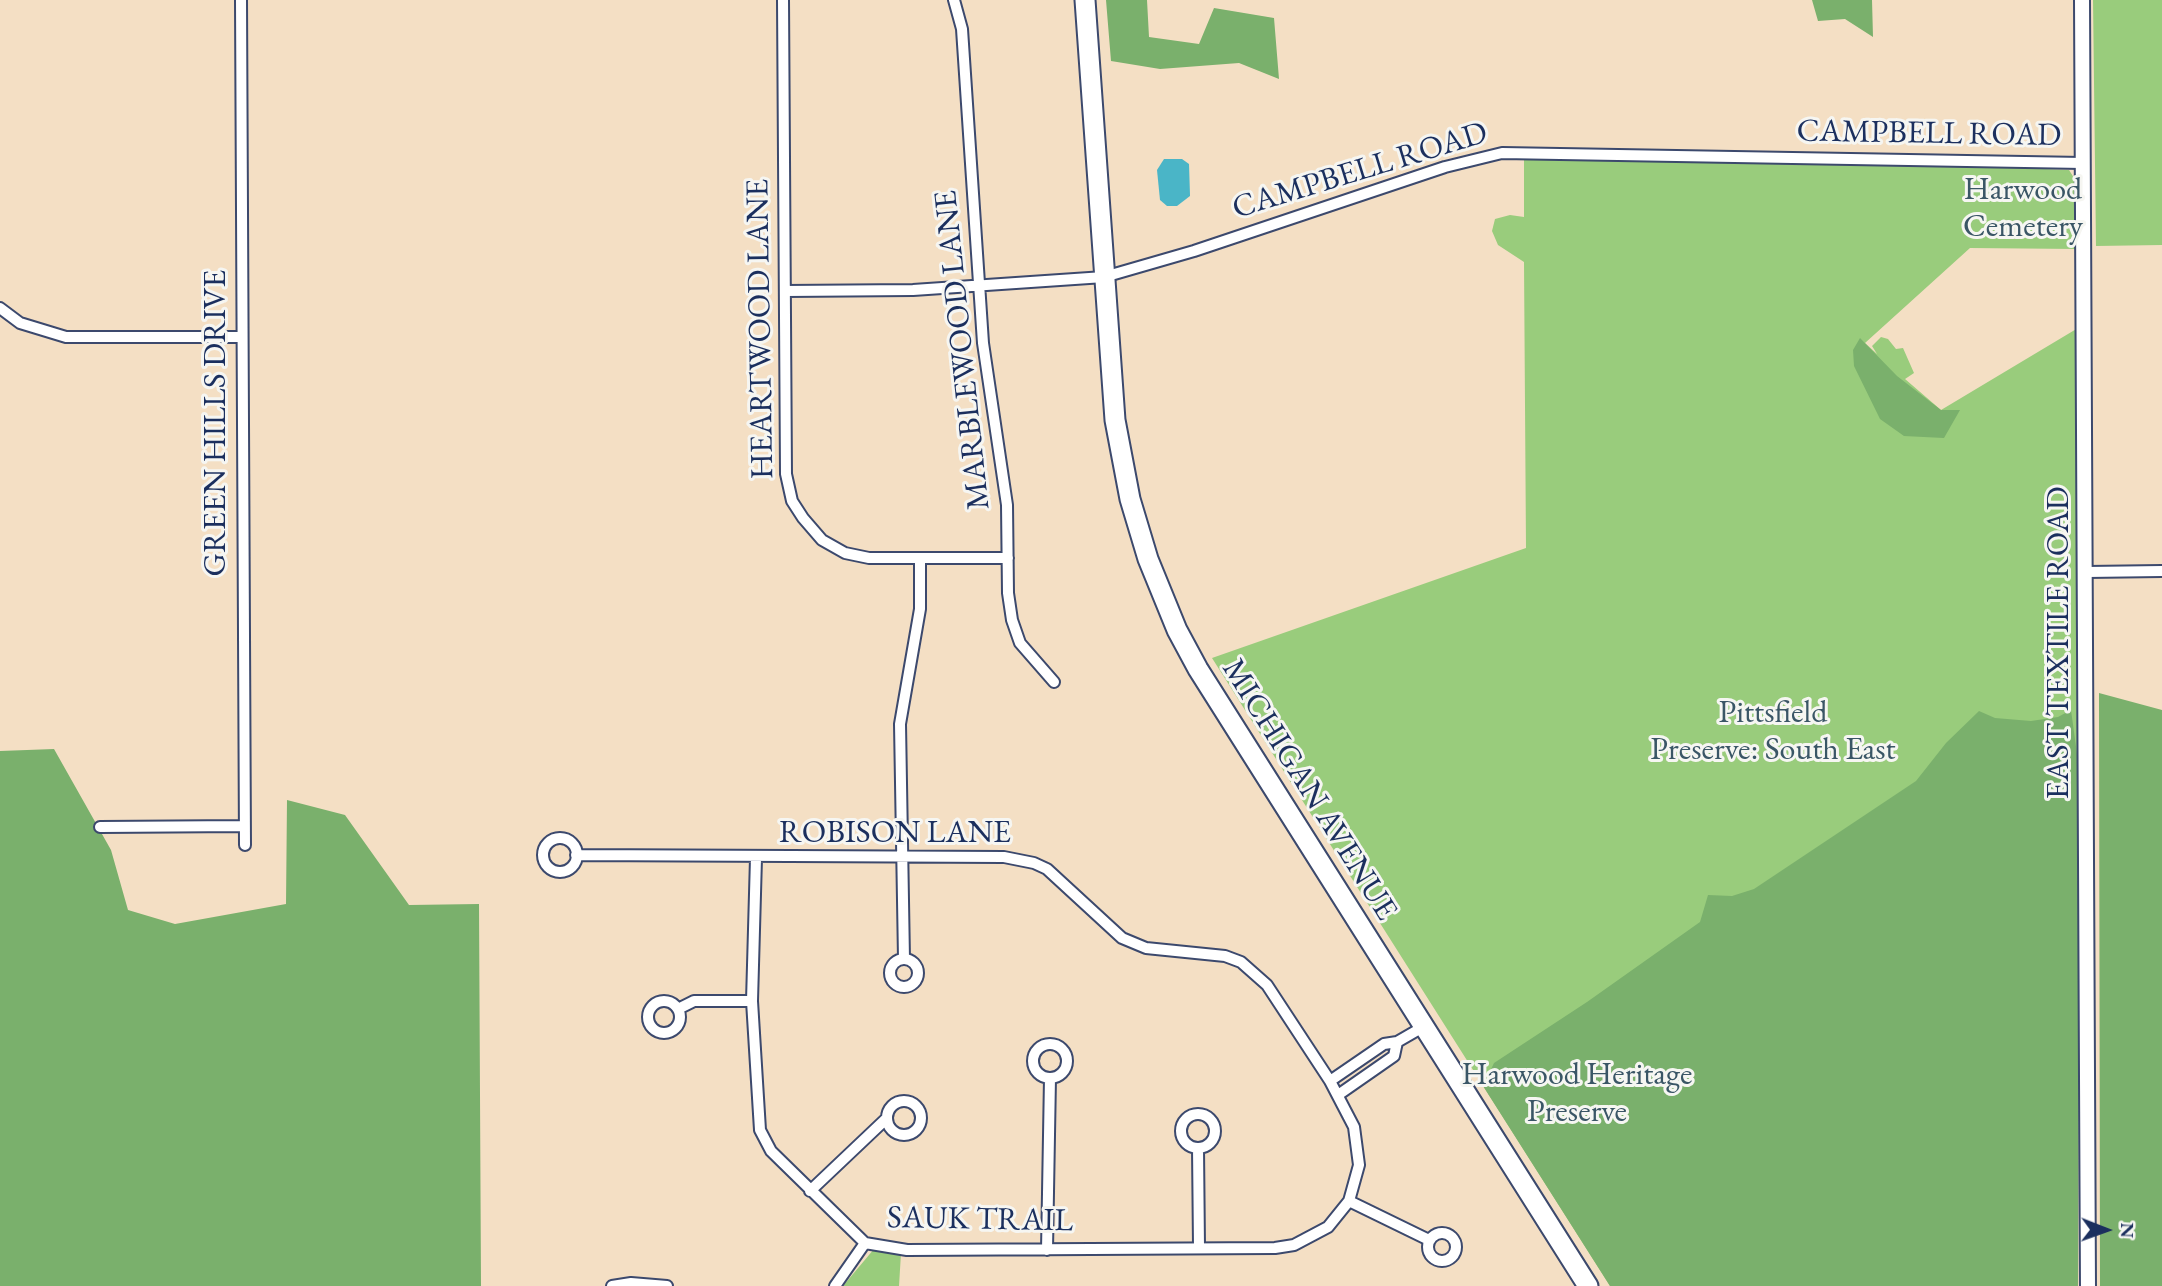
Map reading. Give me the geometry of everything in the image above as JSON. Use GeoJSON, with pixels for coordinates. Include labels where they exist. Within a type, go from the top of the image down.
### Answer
{"type":"FeatureCollection","features":[{"type":"Feature","properties":{"kind":"highway","name":"MICHIGAN AVENUE"},"geometry":{"type":"LineString","coordinates":[[1085,0],[1110,374],[1122,461],[1148,559],[1169,612],[1205,680],[1588,1286]]}},
{"type":"Feature","properties":{"kind":"main road","name":"EAST TEXTILE ROAD"},"geometry":{"type":"LineString","coordinates":[[2082,0],[2087,572],[2088,1286]]}},
{"type":"Feature","properties":{"kind":"street","name":"GREEN HILLS DRIVE"},"geometry":{"type":"LineString","coordinates":[[241,0],[245,845]]}},
{"type":"Feature","properties":{"kind":"street","name":"HEARTWOOD LANE"},"geometry":{"type":"LineString","coordinates":[[783,0],[786,474],[792,501],[803,519],[822,540],[845,553],[869,558],[1008,558]]}},
{"type":"Feature","properties":{"kind":"street","name":"MARBLEWOOD LANE"},"geometry":{"type":"LineString","coordinates":[[954,0],[962,29],[983,343],[1003,467],[1012,620],[1020,643],[1054,682]]}},
{"type":"Feature","properties":{"kind":"street","name":"CAMPBELL ROAD"},"geometry":{"type":"LineString","coordinates":[[785,291],[913,290],[1104,277],[1194,251],[1456,163],[1502,153],[2083,163]]}},
{"type":"Feature","properties":{"kind":"street"},"geometry":{"type":"LineString","coordinates":[[0,308],[20,323],[66,337],[242,337]]}},
{"type":"Feature","properties":{"kind":"street"},"geometry":{"type":"LineString","coordinates":[[904,959],[900,858],[900,724],[920,609],[920,558]]}},
{"type":"Feature","properties":{"kind":"street"},"geometry":{"type":"LineString","coordinates":[[2087,572],[2162,571]]}},
{"type":"Feature","properties":{"kind":"street"},"geometry":{"type":"LineString","coordinates":[[100,827],[244,826]]}},
{"type":"Feature","properties":{"kind":"street","name":"ROBISON LANE"},"geometry":{"type":"LineString","coordinates":[[576,855],[1004,858],[1034,863],[1047,869],[1122,938],[1146,948],[1225,956],[1241,962],[1267,985],[1330,1081]]}},
{"type":"Feature","properties":{"kind":"street","name":"SAUK TRAIL"},"geometry":{"type":"LineString","coordinates":[[756,858],[752,1000],[760,1130],[771,1151],[865,1242],[907,1250],[1294,1245],[1328,1227],[1349,1201],[1356,1183],[1359,1147],[1354,1127],[1330,1081]]}},
{"type":"Feature","properties":{"kind":"street"},"geometry":{"type":"LineString","coordinates":[[678,1009],[694,1001],[752,1000]]}},
{"type":"Feature","properties":{"kind":"street"},"geometry":{"type":"LineString","coordinates":[[1330,1081],[1384,1044],[1397,1042],[1423,1027]]}},
{"type":"Feature","properties":{"kind":"street"},"geometry":{"type":"LineString","coordinates":[[1338,1095],[1394,1056],[1397,1042]]}},
{"type":"Feature","properties":{"kind":"street"},"geometry":{"type":"LineString","coordinates":[[1047,1250],[1050,1078]]}},
{"type":"Feature","properties":{"kind":"street"},"geometry":{"type":"LineString","coordinates":[[810,1191],[887,1118]]}},
{"type":"Feature","properties":{"kind":"street"},"geometry":{"type":"LineString","coordinates":[[1198,1148],[1199,1247]]}},
{"type":"Feature","properties":{"kind":"street"},"geometry":{"type":"LineString","coordinates":[[1349,1201],[1429,1240]]}},
{"type":"Feature","properties":{"kind":"street"},"geometry":{"type":"LineString","coordinates":[[835,1286],[865,1242]]}},
{"type":"Feature","properties":{"kind":"street"},"geometry":{"type":"LineString","coordinates":[[612,1286],[631,1283],[667,1286]]}},
{"type":"Feature","properties":{"kind":"green space"},"geometry":{"type":"Polygon","coordinates":[[[1106,0],[1147,0],[1149,37],[1199,44],[1214,8],[1274,18],[1279,79],[1239,63],[1160,69],[1111,61],[1106,0]]]}},
{"type":"Feature","properties":{"kind":"green space"},"geometry":{"type":"Polygon","coordinates":[[[1812,0],[1872,0],[1873,37],[1845,19],[1818,21],[1812,0]]]}},
{"type":"Feature","properties":{"kind":"green space"},"geometry":{"type":"Polygon","coordinates":[[[2093,0],[2162,0],[2162,245],[2096,246],[2093,0]]]}},
{"type":"Feature","properties":{"kind":"green space","name":"Pittsfield Preserve: South East"},"geometry":{"type":"Polygon","coordinates":[[[1524,157],[1900,163],[2069,170],[2076,181],[2077,249],[1970,248],[1865,343],[1877,354],[1872,346],[1881,337],[1888,339],[1896,349],[1903,348],[1914,373],[1905,379],[1941,410],[2078,328],[2078,1286],[1610,1286],[1212,658],[1526,548],[1524,262],[1498,245],[1492,231],[1495,219],[1510,215],[1524,217],[1524,157]]]}},
{"type":"Feature","properties":{"kind":"green space"},"geometry":{"type":"Polygon","coordinates":[[[1860,338],[1897,376],[1941,410],[1960,410],[1944,438],[1904,436],[1880,419],[1854,366],[1853,350],[1860,338]]]}},
{"type":"Feature","properties":{"kind":"green space"},"geometry":{"type":"Polygon","coordinates":[[[2099,693],[2162,710],[2162,1286],[2100,1286],[2099,693]]]}},
{"type":"Feature","properties":{"kind":"green space","name":"Harwood Heritage Preserve"},"geometry":{"type":"Polygon","coordinates":[[[2071,710],[2080,776],[2078,1286],[1610,1286],[1483,1086],[1494,1063],[1587,1002],[1700,922],[1708,895],[1732,896],[1754,889],[1916,781],[1946,743],[1979,711],[1995,718],[2031,721],[2058,717],[2071,710]]]}},
{"type":"Feature","properties":{"kind":"green space"},"geometry":{"type":"Polygon","coordinates":[[[54,749],[111,850],[128,910],[175,924],[286,904],[287,800],[345,815],[409,905],[479,904],[481,1286],[0,1286],[0,751],[54,749]]]}},
{"type":"Feature","properties":{"kind":"green space"},"geometry":{"type":"Polygon","coordinates":[[[874,1249],[901,1253],[899,1286],[843,1286],[874,1249]]]}},
{"type":"Feature","properties":{"kind":"water"},"geometry":{"type":"Polygon","coordinates":[[[1164,159],[1182,159],[1189,164],[1190,196],[1177,206],[1167,206],[1160,200],[1157,170],[1164,159]]]}},
{"type":"Feature","properties":{"kind":"park label","name":"Harwood Cemetery"},"geometry":{"type":"Point","coordinates":[2023,208]}}]}
